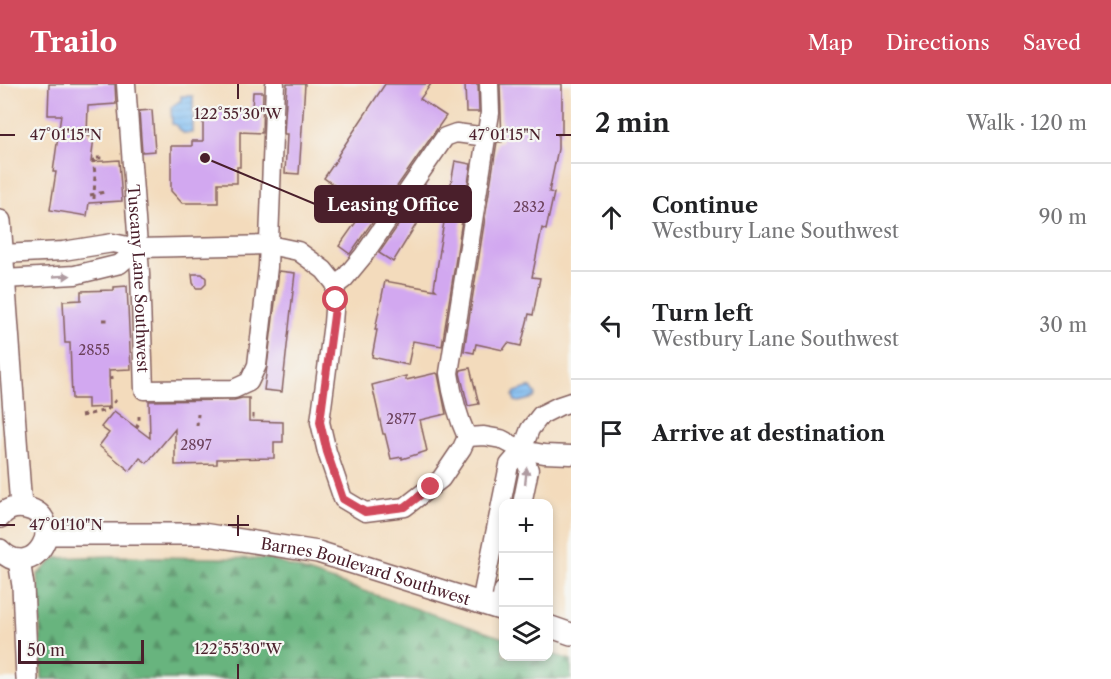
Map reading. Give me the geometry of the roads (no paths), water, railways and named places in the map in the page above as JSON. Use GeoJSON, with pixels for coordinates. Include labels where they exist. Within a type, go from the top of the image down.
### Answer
{"type":"FeatureCollection","features":[{"type":"Feature","properties":{"kind":"street","name":"Tuscany Lane Southwest"},"geometry":{"type":"LineString","coordinates":[[126,84],[138,248],[144,390],[234,389],[249,382],[257,365],[269,245],[275,84]]}},
{"type":"Feature","properties":{"kind":"street"},"geometry":{"type":"LineString","coordinates":[[2,254],[63,251],[113,243],[138,248],[269,245],[298,251],[324,270],[336,285],[320,422],[327,452],[343,499],[365,512],[405,507],[441,479],[467,437],[459,419],[449,374],[487,137],[490,113],[489,84]]}},
{"type":"Feature","properties":{"kind":"street"},"geometry":{"type":"LineString","coordinates":[[336,285],[363,256],[445,137],[456,133],[487,137]]}},
{"type":"Feature","properties":{"kind":"street"},"geometry":{"type":"LineString","coordinates":[[0,220],[21,507]]}},
{"type":"Feature","properties":{"kind":"street"},"geometry":{"type":"LineString","coordinates":[[4,279],[75,275],[120,264],[138,248]]}},
{"type":"Feature","properties":{"kind":"street"},"geometry":{"type":"LineString","coordinates":[[497,603],[509,465],[522,450],[530,429],[541,415],[571,402]]}},
{"type":"Feature","properties":{"kind":"street"},"geometry":{"type":"LineString","coordinates":[[467,437],[484,436],[501,439],[522,450],[571,456]]}},
{"type":"Feature","properties":{"kind":"street"},"geometry":{"type":"LineString","coordinates":[[522,450],[529,470],[523,499]]}},
{"type":"Feature","properties":{"kind":"street"},"geometry":{"type":"LineString","coordinates":[[0,517],[12,508],[21,507],[38,514],[44,521],[46,534],[43,547],[37,554],[19,560],[12,559],[0,550]]}},
{"type":"Feature","properties":{"kind":"street","name":"Barnes Boulevard Southwest"},"geometry":{"type":"LineString","coordinates":[[46,534],[202,534],[318,552],[497,603]]}},
{"type":"Feature","properties":{"kind":"street"},"geometry":{"type":"LineString","coordinates":[[19,560],[23,586],[27,679]]}},
{"type":"Feature","properties":{"kind":"street"},"geometry":{"type":"LineString","coordinates":[[553,627],[571,634]]}},
{"type":"Feature","properties":{"kind":"water"},"geometry":{"type":"Polygon","coordinates":[[[181,96],[193,96],[193,133],[183,133],[172,124],[171,107],[181,100],[181,96]]]}},
{"type":"Feature","properties":{"kind":"water"},"geometry":{"type":"Polygon","coordinates":[[[531,387],[536,394],[534,398],[515,401],[513,396],[515,392],[531,387]]]}},
{"type":"Feature","properties":{"kind":"place","name":"Leasing Office"},"geometry":{"type":"Point","coordinates":[205,158]}}]}
